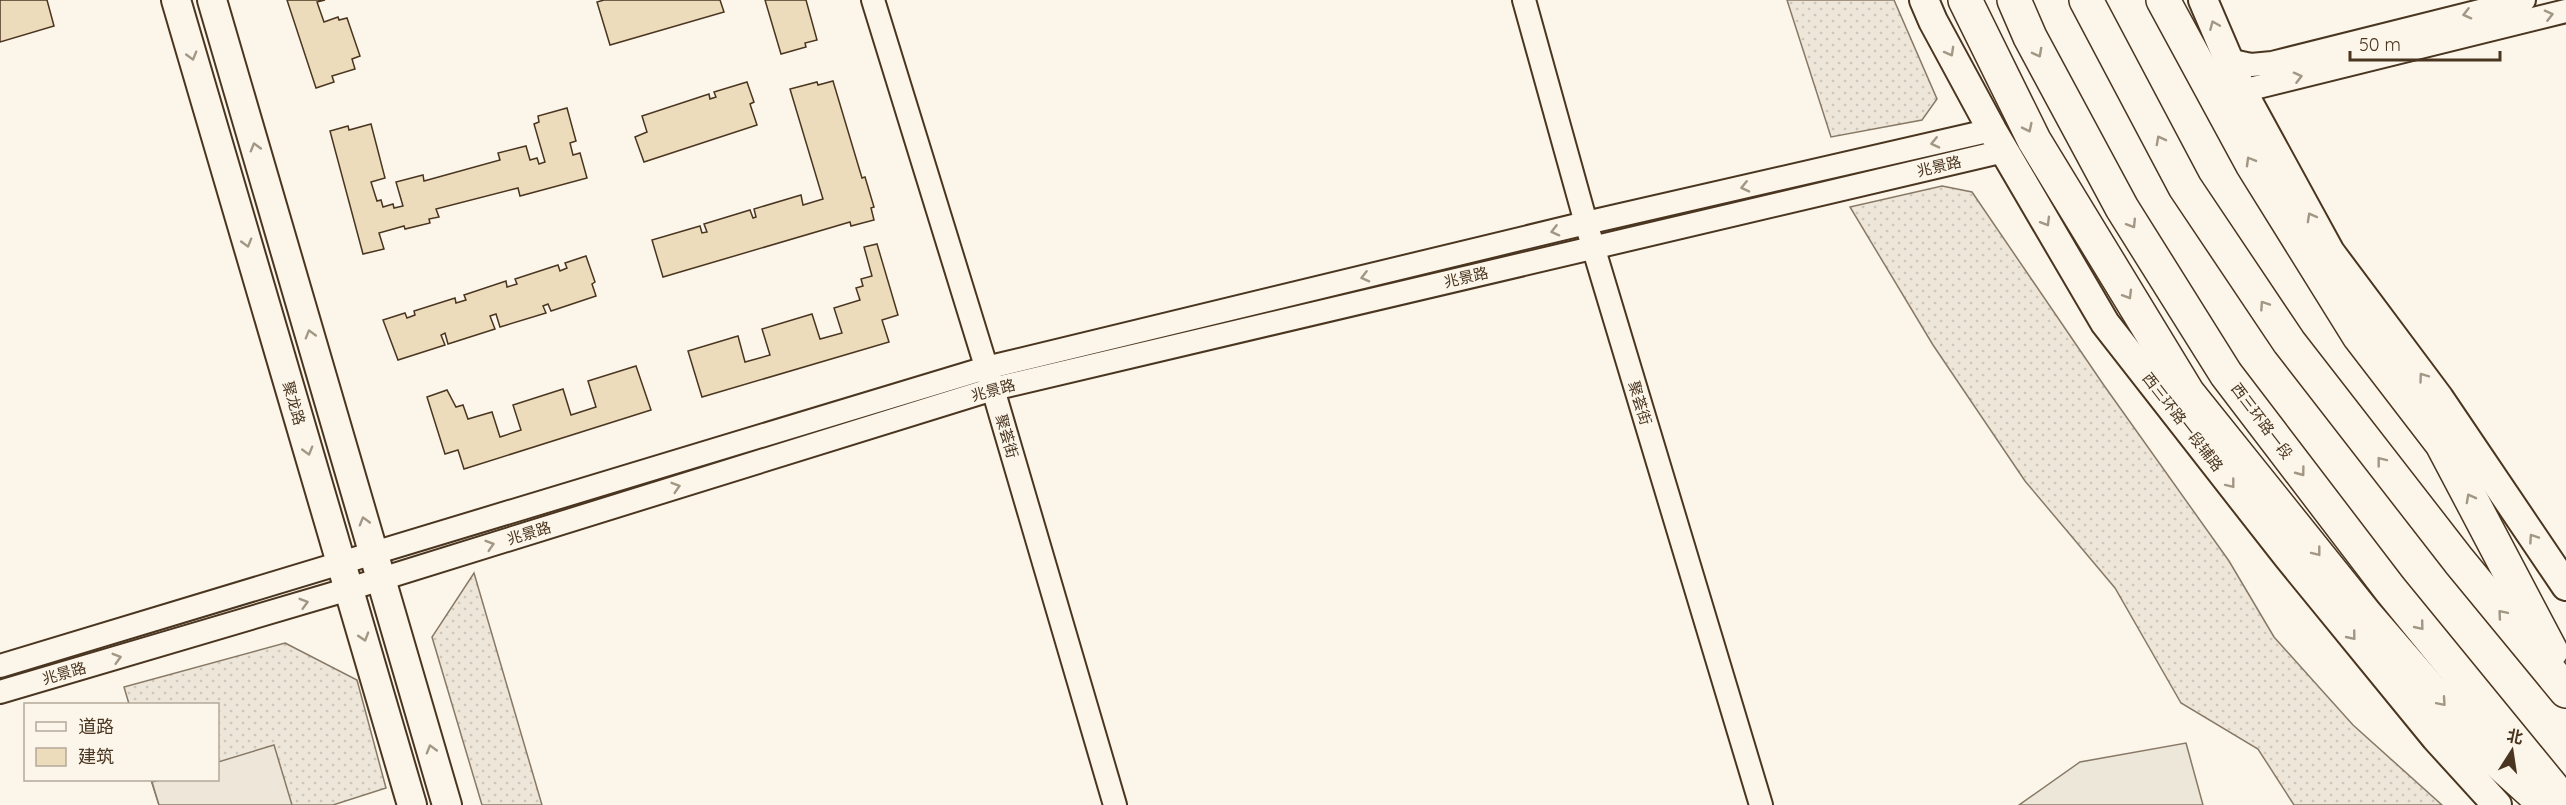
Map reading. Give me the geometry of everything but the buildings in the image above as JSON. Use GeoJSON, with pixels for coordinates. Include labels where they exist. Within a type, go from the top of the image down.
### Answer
{"type":"FeatureCollection","features":[{"type":"Feature","properties":{"kind":"highway"},"geometry":{"type":"LineString","coordinates":[[1965,0],[2034,140],[2188,393],[2366,615],[2473,739],[2546,805]]}},
{"type":"Feature","properties":{"kind":"highway","name":"西三环路一段"},"geometry":{"type":"LineString","coordinates":[[2014,0],[2030,37],[2122,208],[2226,374],[2390,589],[2566,804]]}},
{"type":"Feature","properties":{"kind":"highway"},"geometry":{"type":"LineString","coordinates":[[2086,0],[2185,188],[2289,342],[2459,561],[2566,691]]}},
{"type":"Feature","properties":{"kind":"highway"},"geometry":{"type":"LineString","coordinates":[[2163,0],[2252,164],[2358,336],[2442,444],[2566,680]]}},
{"type":"Feature","properties":{"kind":"main road","name":"聚龙路"},"geometry":{"type":"LineString","coordinates":[[176,0],[412,805]]}},
{"type":"Feature","properties":{"kind":"main road"},"geometry":{"type":"LineString","coordinates":[[212,0],[447,805]]}},
{"type":"Feature","properties":{"kind":"main road","name":"西三环路一段辅路"},"geometry":{"type":"LineString","coordinates":[[1924,0],[1933,21],[1998,140],[2105,322],[2295,566],[2436,738],[2497,805]]}},
{"type":"Feature","properties":{"kind":"main road"},"geometry":{"type":"LineString","coordinates":[[2203,0],[2242,91],[2330,252],[2439,398],[2566,586]]}},
{"type":"Feature","properties":{"kind":"street","name":"聚荟街"},"geometry":{"type":"LineString","coordinates":[[873,0],[990,378],[1114,805]]}},
{"type":"Feature","properties":{"kind":"street","name":"聚荟街"},"geometry":{"type":"LineString","coordinates":[[1524,0],[1593,248],[1761,805]]}},
{"type":"Feature","properties":{"kind":"street"},"geometry":{"type":"LineString","coordinates":[[2228,60],[2251,65],[2272,63],[2524,0]]}},
{"type":"Feature","properties":{"kind":"street"},"geometry":{"type":"LineString","coordinates":[[2242,91],[2566,10]]}},
{"type":"Feature","properties":{"kind":"street","name":"兆景路"},"geometry":{"type":"LineString","coordinates":[[0,692],[377,565],[990,378],[1586,223],[1998,140]]}},
{"type":"Feature","properties":{"kind":"street","name":"兆景路"},"geometry":{"type":"LineString","coordinates":[[990,378],[1593,248],[1998,140]]}},
{"type":"Feature","properties":{"kind":"street","name":"兆景路"},"geometry":{"type":"LineString","coordinates":[[0,666],[345,576]]}},
{"type":"Feature","properties":{"kind":"shaded area"},"geometry":{"type":"Polygon","coordinates":[[[1787,0],[1894,0],[1937,99],[1922,120],[1831,137],[1787,0]]]}},
{"type":"Feature","properties":{"kind":"shaded area"},"geometry":{"type":"Polygon","coordinates":[[[1942,186],[1972,192],[2103,384],[2229,561],[2274,637],[2353,725],[2442,805],[2294,805],[2258,749],[2181,703],[2115,588],[2025,481],[1933,345],[1850,207],[1942,186]]]}},
{"type":"Feature","properties":{"kind":"shaded area"},"geometry":{"type":"Polygon","coordinates":[[[474,573],[542,805],[482,805],[432,637],[474,573]]]}},
{"type":"Feature","properties":{"kind":"shaded area"},"geometry":{"type":"Polygon","coordinates":[[[285,643],[357,680],[386,788],[333,805],[159,805],[151,781],[219,781],[219,703],[129,703],[124,687],[285,643]]]}},
{"type":"Feature","properties":{"kind":"shaded area"},"geometry":{"type":"Polygon","coordinates":[[[2186,743],[2203,805],[2019,805],[2080,762],[2186,743]]]}},
{"type":"Feature","properties":{"kind":"shaded area"},"geometry":{"type":"Polygon","coordinates":[[[274,745],[292,805],[159,805],[152,782],[219,781],[219,762],[274,745]]]}}]}
